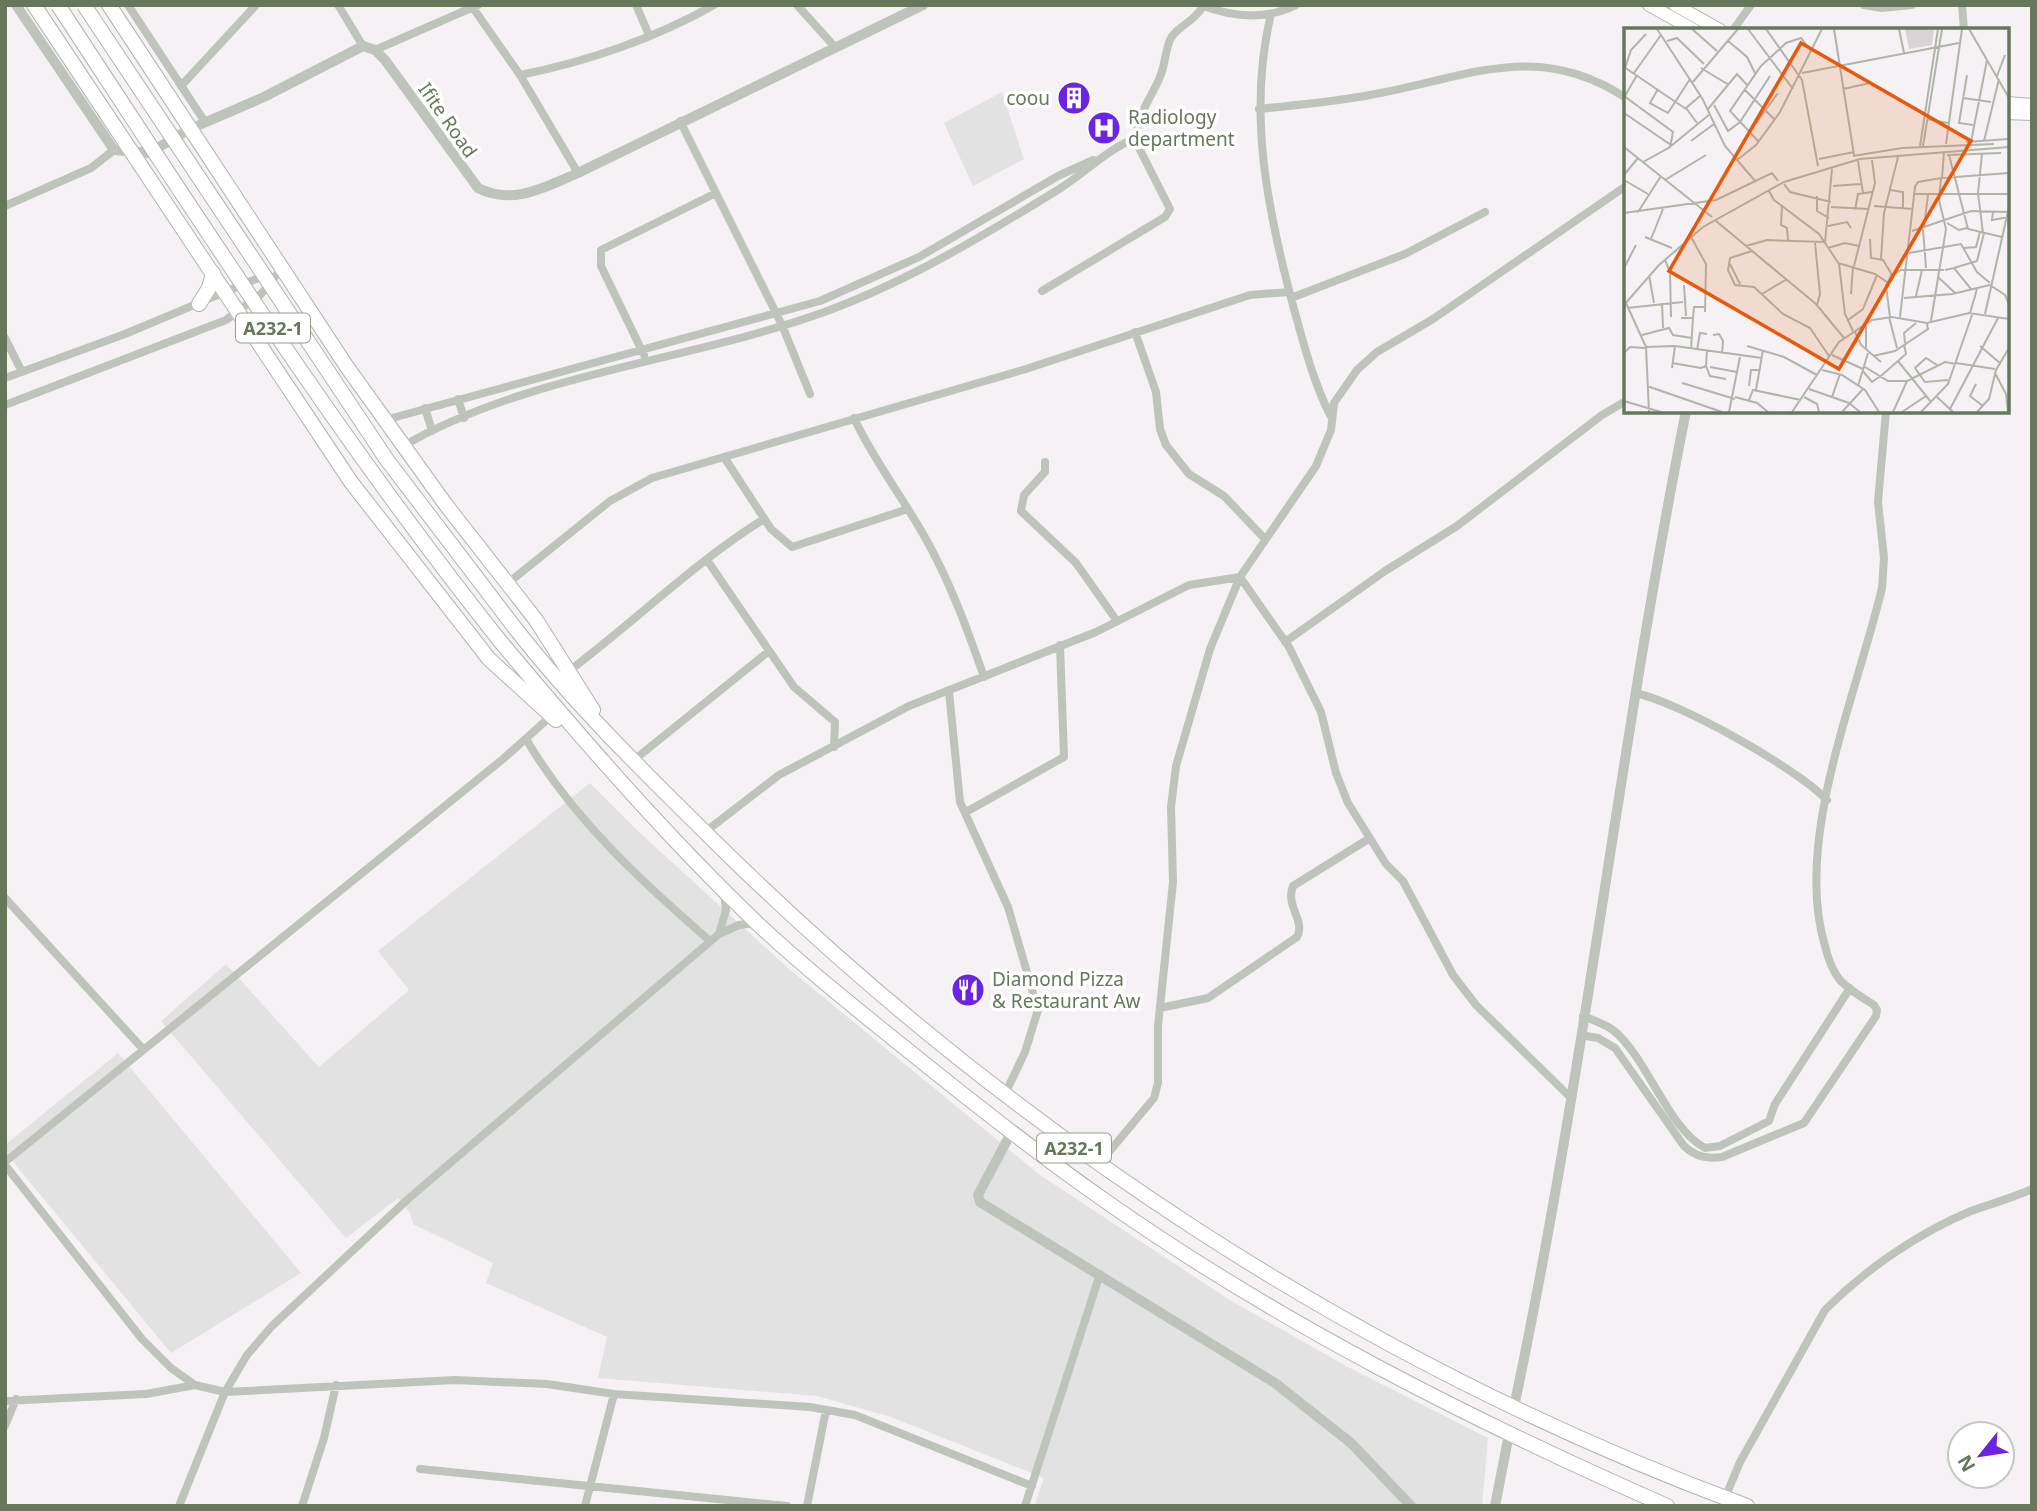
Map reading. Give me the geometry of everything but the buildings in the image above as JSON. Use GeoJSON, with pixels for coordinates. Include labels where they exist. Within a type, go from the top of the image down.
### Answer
{"type":"FeatureCollection","features":[{"type":"Feature","properties":{"kind":"highway"},"geometry":{"type":"LineString","coordinates":[[34,5],[227,294],[312,428],[412,564],[489,659],[589,748]]}},
{"type":"Feature","properties":{"kind":"highway","name":"A232-1"},"geometry":{"type":"LineString","coordinates":[[58,5],[351,445],[416,535],[589,748],[758,923],[848,1002],[1011,1133],[1105,1201],[1245,1291],[1374,1365],[1509,1434],[1667,1506]]}},
{"type":"Feature","properties":{"kind":"highway","name":"A232-1"},"geometry":{"type":"LineString","coordinates":[[84,5],[387,460],[547,669],[705,832],[856,975],[1004,1096],[1099,1164],[1303,1294],[1370,1333],[1514,1407],[1611,1453],[1747,1506]]}},
{"type":"Feature","properties":{"kind":"highway"},"geometry":{"type":"LineString","coordinates":[[112,6],[190,129],[385,420],[536,620],[607,733]]}},
{"type":"Feature","properties":{"kind":"highway"},"geometry":{"type":"LineString","coordinates":[[114,150],[120,134]]}},
{"type":"Feature","properties":{"kind":"highway"},"geometry":{"type":"LineString","coordinates":[[144,170],[149,153]]}},
{"type":"Feature","properties":{"kind":"highway"},"geometry":{"type":"LineString","coordinates":[[199,304],[209,288],[213,273]]}},
{"type":"Feature","properties":{"kind":"main road"},"geometry":{"type":"LineString","coordinates":[[1649,5],[1690,28]]}},
{"type":"Feature","properties":{"kind":"main road"},"geometry":{"type":"LineString","coordinates":[[1675,5],[1716,28]]}},
{"type":"Feature","properties":{"kind":"main road"},"geometry":{"type":"LineString","coordinates":[[2009,103],[2032,105]]}},
{"type":"Feature","properties":{"kind":"main road"},"geometry":{"type":"LineString","coordinates":[[2009,113],[2032,114]]}},
{"type":"Feature","properties":{"kind":"street"},"geometry":{"type":"LineString","coordinates":[[16,5],[114,150]]}},
{"type":"Feature","properties":{"kind":"street"},"geometry":{"type":"LineString","coordinates":[[128,5],[205,122]]}},
{"type":"Feature","properties":{"kind":"street"},"geometry":{"type":"LineString","coordinates":[[181,86],[256,5]]}},
{"type":"Feature","properties":{"kind":"street"},"geometry":{"type":"LineString","coordinates":[[338,5],[363,46],[375,50],[474,6],[520,75],[578,173]]}},
{"type":"Feature","properties":{"kind":"street"},"geometry":{"type":"LineString","coordinates":[[636,5],[649,35]]}},
{"type":"Feature","properties":{"kind":"street"},"geometry":{"type":"LineString","coordinates":[[520,75],[568,64],[649,35],[714,5]]}},
{"type":"Feature","properties":{"kind":"street"},"geometry":{"type":"LineString","coordinates":[[797,5],[834,46]]}},
{"type":"Feature","properties":{"kind":"street","name":"Ifite Road"},"geometry":{"type":"LineString","coordinates":[[375,50],[478,188],[493,196],[510,197],[529,193],[578,173],[834,46],[923,5]]}},
{"type":"Feature","properties":{"kind":"street"},"geometry":{"type":"LineString","coordinates":[[1042,291],[1165,217],[1170,209],[1135,138],[1137,125],[1160,76],[1170,40],[1195,20],[1202,6],[1245,15],[1271,14],[1296,5]]}},
{"type":"Feature","properties":{"kind":"street"},"geometry":{"type":"LineString","coordinates":[[1734,28],[1751,5]]}},
{"type":"Feature","properties":{"kind":"street"},"geometry":{"type":"LineString","coordinates":[[1864,5],[1882,8],[1912,5]]}},
{"type":"Feature","properties":{"kind":"street"},"geometry":{"type":"LineString","coordinates":[[1955,5],[1962,6],[1964,28]]}},
{"type":"Feature","properties":{"kind":"street"},"geometry":{"type":"LineString","coordinates":[[1271,14],[1259,81],[1259,109],[1268,189],[1290,295],[1318,391],[1330,415]]}},
{"type":"Feature","properties":{"kind":"street"},"geometry":{"type":"LineString","coordinates":[[5,206],[90,168],[114,150],[149,153],[190,129],[264,97],[363,46]]}},
{"type":"Feature","properties":{"kind":"street"},"geometry":{"type":"LineString","coordinates":[[1259,109],[1371,95],[1508,65],[1542,65],[1587,76],[1624,97]]}},
{"type":"Feature","properties":{"kind":"street"},"geometry":{"type":"LineString","coordinates":[[680,121],[714,194],[782,325],[810,394]]}},
{"type":"Feature","properties":{"kind":"street"},"geometry":{"type":"LineString","coordinates":[[385,420],[820,301],[919,257],[1058,176],[1135,138]]}},
{"type":"Feature","properties":{"kind":"street"},"geometry":{"type":"LineString","coordinates":[[403,446],[432,431],[517,398],[782,325],[854,300],[964,247],[1067,184],[1099,158]]}},
{"type":"Feature","properties":{"kind":"street"},"geometry":{"type":"LineString","coordinates":[[1099,1164],[1154,1098],[1158,1083],[1160,1008],[1173,882],[1171,807],[1177,766],[1210,649],[1240,577],[1316,466],[1331,430],[1330,415],[1334,403],[1357,370],[1377,352],[1433,319],[1624,187]]}},
{"type":"Feature","properties":{"kind":"street"},"geometry":{"type":"LineString","coordinates":[[647,361],[601,266],[601,250],[714,194]]}},
{"type":"Feature","properties":{"kind":"street"},"geometry":{"type":"LineString","coordinates":[[507,584],[564,537],[636,484],[1026,369],[1250,295],[1290,295],[1405,254],[1485,212]]}},
{"type":"Feature","properties":{"kind":"street"},"geometry":{"type":"LineString","coordinates":[[5,378],[227,294],[283,267]]}},
{"type":"Feature","properties":{"kind":"street"},"geometry":{"type":"LineString","coordinates":[[5,405],[239,313],[261,295],[283,267]]}},
{"type":"Feature","properties":{"kind":"street"},"geometry":{"type":"LineString","coordinates":[[1135,332],[1156,392],[1160,429],[1166,445],[1189,474],[1224,496],[1265,539]]}},
{"type":"Feature","properties":{"kind":"street"},"geometry":{"type":"LineString","coordinates":[[5,338],[22,372]]}},
{"type":"Feature","properties":{"kind":"street"},"geometry":{"type":"LineString","coordinates":[[458,399],[464,418]]}},
{"type":"Feature","properties":{"kind":"street"},"geometry":{"type":"LineString","coordinates":[[1285,642],[1385,571],[1457,526],[1602,415],[1624,402]]}},
{"type":"Feature","properties":{"kind":"street"},"geometry":{"type":"LineString","coordinates":[[425,408],[432,431]]}},
{"type":"Feature","properties":{"kind":"street"},"geometry":{"type":"LineString","coordinates":[[1514,1407],[1538,1288],[1635,693],[1686,413]]}},
{"type":"Feature","properties":{"kind":"street"},"geometry":{"type":"LineString","coordinates":[[1581,1035],[1598,1038],[1615,1048],[1684,1146],[1693,1154],[1711,1158],[1722,1157],[1804,1123],[1876,1016],[1877,1010],[1839,979],[1829,962],[1815,912],[1817,855],[1827,800],[1882,589],[1884,558],[1878,502],[1886,413]]}},
{"type":"Feature","properties":{"kind":"street"},"geometry":{"type":"LineString","coordinates":[[854,418],[947,581],[984,677]]}},
{"type":"Feature","properties":{"kind":"street"},"geometry":{"type":"LineString","coordinates":[[724,457],[764,519],[783,542],[792,547],[908,509]]}},
{"type":"Feature","properties":{"kind":"street"},"geometry":{"type":"LineString","coordinates":[[1045,462],[1045,472],[1024,495],[1021,511],[1076,563],[1117,621]]}},
{"type":"Feature","properties":{"kind":"street"},"geometry":{"type":"LineString","coordinates":[[569,671],[729,541],[764,519]]}},
{"type":"Feature","properties":{"kind":"street"},"geometry":{"type":"LineString","coordinates":[[707,560],[794,687],[835,722],[834,747]]}},
{"type":"Feature","properties":{"kind":"street"},"geometry":{"type":"LineString","coordinates":[[1240,577],[1285,642],[1321,712],[1336,774],[1348,803],[1386,864],[1403,881],[1453,975],[1476,1004],[1570,1097]]}},
{"type":"Feature","properties":{"kind":"street"},"geometry":{"type":"LineString","coordinates":[[705,832],[779,775],[909,706],[949,692],[1117,621],[1189,585],[1240,577]]}},
{"type":"Feature","properties":{"kind":"street"},"geometry":{"type":"LineString","coordinates":[[966,812],[1064,757],[1060,645]]}},
{"type":"Feature","properties":{"kind":"street"},"geometry":{"type":"LineString","coordinates":[[634,760],[769,651]]}},
{"type":"Feature","properties":{"kind":"street"},"geometry":{"type":"LineString","coordinates":[[949,692],[956,782],[966,812],[1008,906],[1038,1010],[1025,1052],[1004,1096]]}},
{"type":"Feature","properties":{"kind":"street"},"geometry":{"type":"LineString","coordinates":[[1635,693],[1674,705],[1812,785],[1827,800]]}},
{"type":"Feature","properties":{"kind":"street"},"geometry":{"type":"LineString","coordinates":[[551,716],[5,1163],[142,1339],[171,1368],[195,1385],[225,1392],[455,1380],[547,1384],[614,1394],[826,1410],[855,1415],[1032,1486]]}},
{"type":"Feature","properties":{"kind":"street"},"geometry":{"type":"LineString","coordinates":[[526,739],[562,794],[601,840],[710,941]]}},
{"type":"Feature","properties":{"kind":"street"},"geometry":{"type":"LineString","coordinates":[[1812,785],[1831,782]]}},
{"type":"Feature","properties":{"kind":"street"},"geometry":{"type":"LineString","coordinates":[[1160,1008],[1208,998],[1297,937],[1301,926],[1290,900],[1293,886],[1370,838]]}},
{"type":"Feature","properties":{"kind":"street"},"geometry":{"type":"LineString","coordinates":[[719,934],[726,910],[723,888]]}},
{"type":"Feature","properties":{"kind":"street"},"geometry":{"type":"LineString","coordinates":[[5,898],[143,1049]]}},
{"type":"Feature","properties":{"kind":"street"},"geometry":{"type":"LineString","coordinates":[[179,1506],[225,1392],[247,1355],[321,1279],[408,1199],[710,941],[739,925],[758,923]]}},
{"type":"Feature","properties":{"kind":"street"},"geometry":{"type":"LineString","coordinates":[[1583,1016],[1611,1028],[1625,1042],[1685,1129],[1705,1148],[1720,1146],[1769,1121],[1775,1104],[1850,988]]}},
{"type":"Feature","properties":{"kind":"street"},"geometry":{"type":"LineString","coordinates":[[1011,1133],[978,1195],[979,1202],[1275,1383],[1351,1443],[1411,1506]]}},
{"type":"Feature","properties":{"kind":"street"},"geometry":{"type":"LineString","coordinates":[[1725,1497],[1740,1462],[1825,1310],[1843,1292],[1926,1233],[2032,1189]]}},
{"type":"Feature","properties":{"kind":"street"},"geometry":{"type":"LineString","coordinates":[[1025,1506],[1100,1274]]}},
{"type":"Feature","properties":{"kind":"street"},"geometry":{"type":"LineString","coordinates":[[5,1401],[146,1394],[195,1385]]}},
{"type":"Feature","properties":{"kind":"street"},"geometry":{"type":"LineString","coordinates":[[302,1506],[324,1438],[336,1385]]}},
{"type":"Feature","properties":{"kind":"street"},"geometry":{"type":"LineString","coordinates":[[585,1506],[614,1394]]}},
{"type":"Feature","properties":{"kind":"street"},"geometry":{"type":"LineString","coordinates":[[5,1426],[16,1399]]}},
{"type":"Feature","properties":{"kind":"street"},"geometry":{"type":"LineString","coordinates":[[807,1506],[826,1410]]}},
{"type":"Feature","properties":{"kind":"street"},"geometry":{"type":"LineString","coordinates":[[1495,1506],[1509,1434]]}},
{"type":"Feature","properties":{"kind":"street"},"geometry":{"type":"LineString","coordinates":[[421,1469],[787,1506]]}},
{"type":"Feature","properties":{"kind":"shaded area"},"geometry":{"type":"Polygon","coordinates":[[[1002,92],[1024,159],[973,186],[944,123],[1002,92]]]}},
{"type":"Feature","properties":{"kind":"shaded area"},"geometry":{"type":"Polygon","coordinates":[[[590,783],[640,833],[789,969],[1040,1175],[1228,1299],[1346,1366],[1488,1438],[1482,1506],[1034,1506],[1044,1478],[891,1417],[817,1396],[598,1378],[607,1337],[486,1283],[493,1263],[413,1224],[410,1213],[398,1198],[346,1238],[161,1021],[226,964],[319,1067],[409,990],[378,951],[590,783]]]}},
{"type":"Feature","properties":{"kind":"shaded area"},"geometry":{"type":"Polygon","coordinates":[[[118,1053],[301,1273],[171,1353],[5,1152],[5,1145],[118,1053]]]}},
{"type":"Feature","properties":{"kind":"place","name":"coou"},"geometry":{"type":"Point","coordinates":[1074,98]}},
{"type":"Feature","properties":{"kind":"place","name":"Radiology department"},"geometry":{"type":"Point","coordinates":[1104,128]}},
{"type":"Feature","properties":{"kind":"place","name":"Diamond Pizza & Restaurant Aw"},"geometry":{"type":"Point","coordinates":[968,990]}}]}
